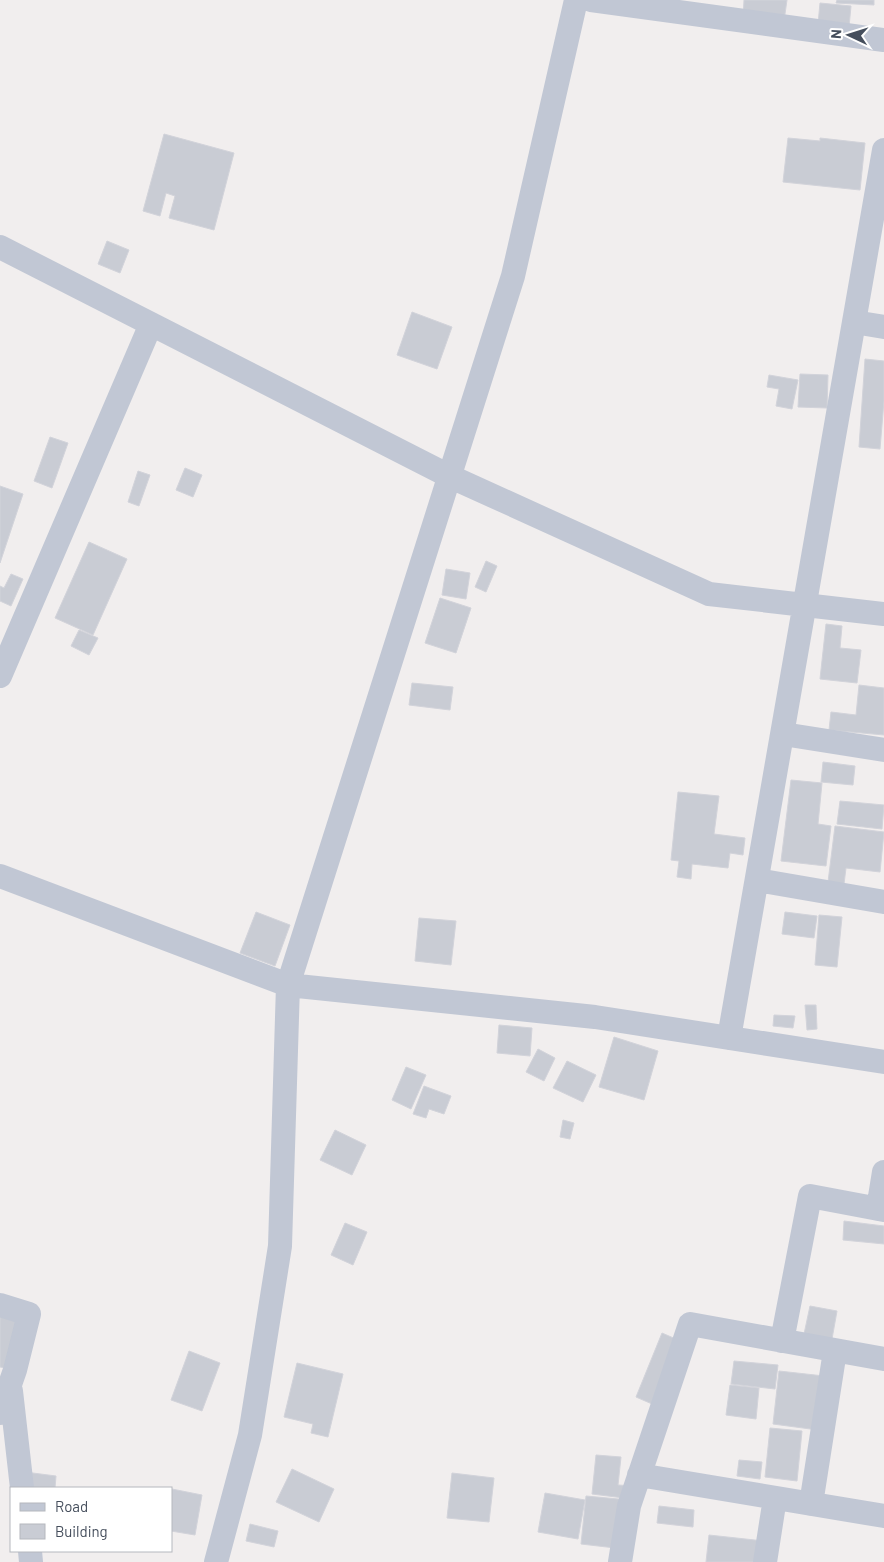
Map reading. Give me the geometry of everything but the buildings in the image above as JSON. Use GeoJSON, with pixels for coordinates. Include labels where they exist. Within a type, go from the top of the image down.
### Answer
{"type":"FeatureCollection","features":[{"type":"Feature","properties":{"kind":"street"},"geometry":{"type":"LineString","coordinates":[[216,1562],[250,1435],[280,1246],[288,985],[513,276],[576,0]]}},
{"type":"Feature","properties":{"kind":"street"},"geometry":{"type":"LineString","coordinates":[[591,0],[884,40]]}},
{"type":"Feature","properties":{"kind":"street"},"geometry":{"type":"LineString","coordinates":[[729,1038],[884,150]]}},
{"type":"Feature","properties":{"kind":"street"},"geometry":{"type":"LineString","coordinates":[[0,247],[449,476],[709,594],[884,614]]}},
{"type":"Feature","properties":{"kind":"street"},"geometry":{"type":"LineString","coordinates":[[854,322],[884,327]]}},
{"type":"Feature","properties":{"kind":"street"},"geometry":{"type":"LineString","coordinates":[[0,676],[151,324]]}},
{"type":"Feature","properties":{"kind":"street"},"geometry":{"type":"LineString","coordinates":[[783,734],[884,750]]}},
{"type":"Feature","properties":{"kind":"street"},"geometry":{"type":"LineString","coordinates":[[0,876],[288,985],[595,1017],[884,1062]]}},
{"type":"Feature","properties":{"kind":"street"},"geometry":{"type":"LineString","coordinates":[[757,880],[884,902]]}},
{"type":"Feature","properties":{"kind":"street"},"geometry":{"type":"LineString","coordinates":[[782,1341],[810,1196],[881,1209],[884,1172]]}},
{"type":"Feature","properties":{"kind":"street"},"geometry":{"type":"LineString","coordinates":[[0,1305],[28,1314],[15,1370],[5,1383],[0,1413]]}},
{"type":"Feature","properties":{"kind":"street"},"geometry":{"type":"LineString","coordinates":[[620,1562],[629,1506],[690,1324],[884,1360]]}},
{"type":"Feature","properties":{"kind":"street"},"geometry":{"type":"LineString","coordinates":[[811,1504],[836,1350]]}},
{"type":"Feature","properties":{"kind":"street"},"geometry":{"type":"LineString","coordinates":[[5,1383],[22,1487]]}},
{"type":"Feature","properties":{"kind":"street"},"geometry":{"type":"LineString","coordinates":[[639,1475],[884,1516]]}},
{"type":"Feature","properties":{"kind":"street"},"geometry":{"type":"LineString","coordinates":[[765,1562],[775,1498]]}}]}
